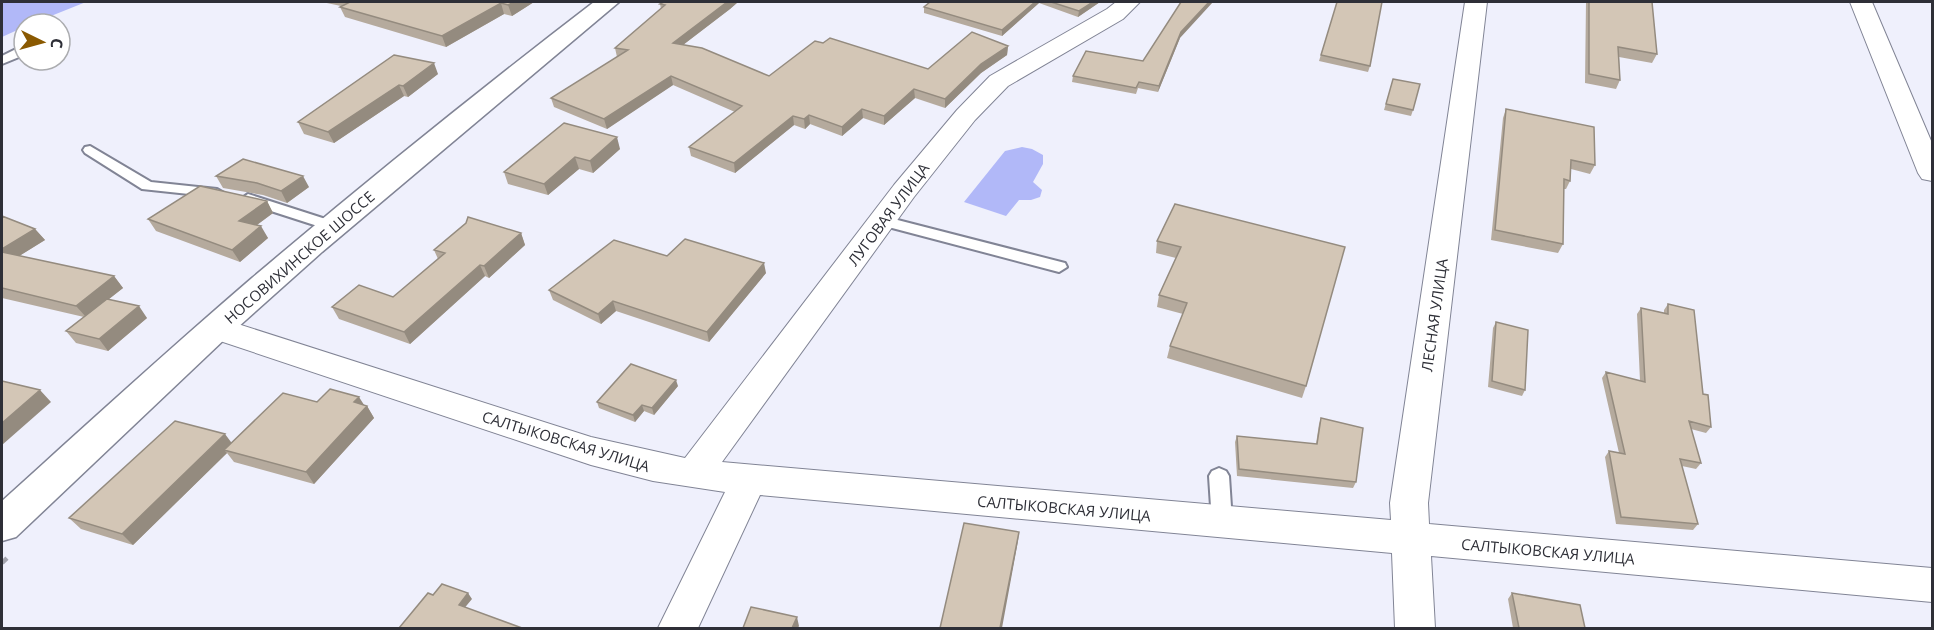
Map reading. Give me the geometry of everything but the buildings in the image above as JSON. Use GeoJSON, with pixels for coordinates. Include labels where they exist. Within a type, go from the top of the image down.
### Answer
{"type":"FeatureCollection","features":[{"type":"Feature","properties":{"kind":"main road","name":"НОСОВИХИНСКОЕ ШОССЕ"},"geometry":{"type":"LineString","coordinates":[[2,525],[216,328],[333,226],[488,96],[608,2]]}},
{"type":"Feature","properties":{"kind":"street","name":"ЛУГОВАЯ УЛИЦА"},"geometry":{"type":"LineString","coordinates":[[693,474],[882,221],[966,115],[999,81],[1115,14],[1129,2]]}},
{"type":"Feature","properties":{"kind":"street","name":"ЛЕСНАЯ УЛИЦА"},"geometry":{"type":"LineString","coordinates":[[1415,628],[1409,538],[1410,493],[1476,2]]}},
{"type":"Feature","properties":{"kind":"street"},"geometry":{"type":"LineString","coordinates":[[1861,2],[1932,173]]}},
{"type":"Feature","properties":{"kind":"street","name":"САЛТЫКОВСКАЯ УЛИЦА"},"geometry":{"type":"LineString","coordinates":[[216,328],[591,450],[653,467],[693,474],[1932,585]]}},
{"type":"Feature","properties":{"kind":"street"},"geometry":{"type":"LineString","coordinates":[[678,628],[749,480]]}},
{"type":"Feature","properties":{"kind":"lane"},"geometry":{"type":"LineString","coordinates":[[90,150],[147,186],[201,190],[263,202],[333,226]]}},
{"type":"Feature","properties":{"kind":"lane"},"geometry":{"type":"LineString","coordinates":[[882,221],[1059,267]]}},
{"type":"Feature","properties":{"kind":"lane"},"geometry":{"type":"LineString","coordinates":[[1219,476],[1222,522]]}},
{"type":"Feature","properties":{"kind":"water"},"geometry":{"type":"Polygon","coordinates":[[[2,2],[86,2],[61,12],[12,12],[12,32],[2,37],[2,2]]]}},
{"type":"Feature","properties":{"kind":"water"},"geometry":{"type":"Polygon","coordinates":[[[1022,147],[1043,155],[1043,164],[1033,182],[1042,190],[1040,197],[1019,200],[1006,216],[964,202],[1005,151],[1022,147]]]}}]}
